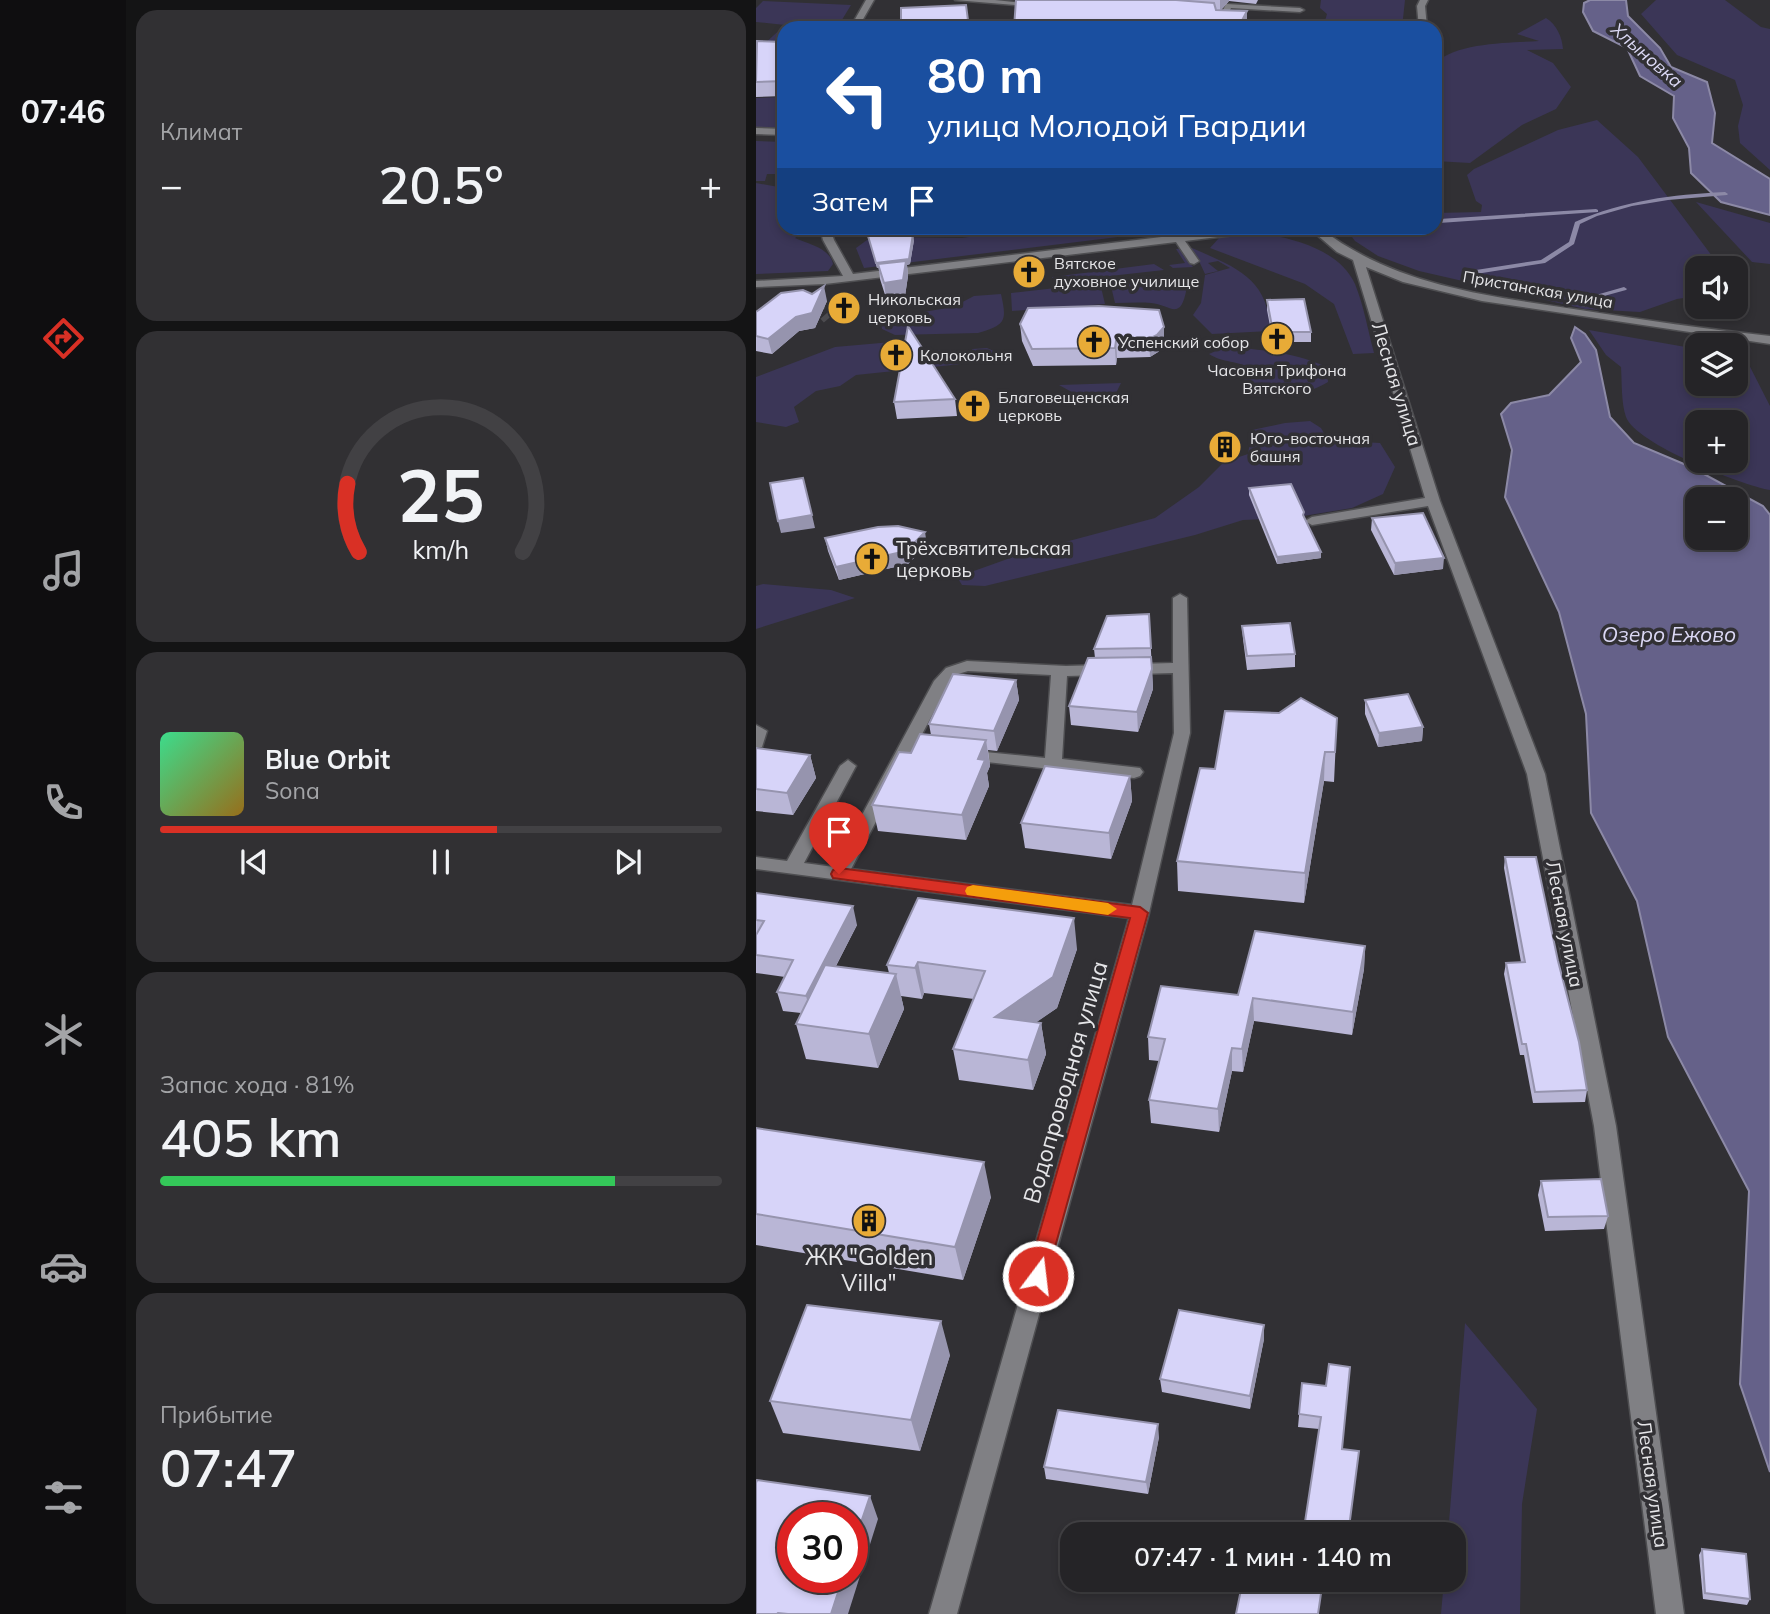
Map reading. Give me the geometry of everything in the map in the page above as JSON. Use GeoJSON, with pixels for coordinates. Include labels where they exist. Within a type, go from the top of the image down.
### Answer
{"type":"FeatureCollection","features":[{"type":"Feature","properties":{"kind":"street"},"geometry":{"type":"LineString","coordinates":[[858,21],[870,0]]}},
{"type":"Feature","properties":{"kind":"street"},"geometry":{"type":"LineString","coordinates":[[959,0],[1043,5]]}},
{"type":"Feature","properties":{"kind":"street"},"geometry":{"type":"LineString","coordinates":[[1295,19],[1304,0]]}},
{"type":"Feature","properties":{"kind":"street"},"geometry":{"type":"LineString","coordinates":[[1422,21],[1421,6],[1424,0]]}},
{"type":"Feature","properties":{"kind":"street"},"geometry":{"type":"LineString","coordinates":[[1221,21],[1224,4]]}},
{"type":"Feature","properties":{"kind":"street"},"geometry":{"type":"LineString","coordinates":[[1218,21],[1229,6],[1300,10]]}},
{"type":"Feature","properties":{"kind":"street"},"geometry":{"type":"LineString","coordinates":[[1208,14],[1222,15]]}},
{"type":"Feature","properties":{"kind":"street"},"geometry":{"type":"LineString","coordinates":[[756,131],[777,132]]}},
{"type":"Feature","properties":{"kind":"street"},"geometry":{"type":"LineString","coordinates":[[825,235],[848,270],[849,278]]}},
{"type":"Feature","properties":{"kind":"street"},"geometry":{"type":"LineString","coordinates":[[756,284],[849,278],[1205,235]]}},
{"type":"Feature","properties":{"kind":"street","name":"Пристанская улица"},"geometry":{"type":"LineString","coordinates":[[1324,235],[1358,258],[1405,278],[1464,293],[1567,311],[1770,340]]}},
{"type":"Feature","properties":{"kind":"street"},"geometry":{"type":"LineString","coordinates":[[1178,238],[1194,261]]}},
{"type":"Feature","properties":{"kind":"street","name":"Лесная улица"},"geometry":{"type":"LineString","coordinates":[[1358,258],[1433,501],[1536,774],[1605,1126],[1670,1614]]}},
{"type":"Feature","properties":{"kind":"street"},"geometry":{"type":"LineString","coordinates":[[797,283],[808,295]]}},
{"type":"Feature","properties":{"kind":"street"},"geometry":{"type":"LineString","coordinates":[[1312,521],[1433,501]]}},
{"type":"Feature","properties":{"kind":"street","name":"Водопроводная улица"},"geometry":{"type":"LineString","coordinates":[[943,1614],[1140,913],[1182,733],[1180,598]]}},
{"type":"Feature","properties":{"kind":"street"},"geometry":{"type":"LineString","coordinates":[[839,874],[913,749],[942,681],[952,671],[967,666],[1059,671],[1182,668]]}},
{"type":"Feature","properties":{"kind":"street"},"geometry":{"type":"LineString","coordinates":[[1053,764],[1059,671]]}},
{"type":"Feature","properties":{"kind":"street"},"geometry":{"type":"LineString","coordinates":[[756,730],[759,731],[756,743]]}},
{"type":"Feature","properties":{"kind":"street"},"geometry":{"type":"LineString","coordinates":[[946,753],[1134,772]]}},
{"type":"Feature","properties":{"kind":"street"},"geometry":{"type":"LineString","coordinates":[[792,868],[848,765]]}},
{"type":"Feature","properties":{"kind":"street"},"geometry":{"type":"LineString","coordinates":[[756,863],[1140,913]]}},
{"type":"Feature","properties":{"kind":"shaded area"},"geometry":{"type":"Polygon","coordinates":[[[1321,0],[1405,0],[1403,21],[1325,21],[1327,14],[1320,8],[1321,0]]]}},
{"type":"Feature","properties":{"kind":"shaded area"},"geometry":{"type":"Polygon","coordinates":[[[1656,0],[1725,0],[1761,27],[1770,29],[1770,170],[1740,143],[1738,126],[1743,105],[1735,80],[1677,55],[1641,14],[1656,0]]]}},
{"type":"Feature","properties":{"kind":"shaded area"},"geometry":{"type":"Polygon","coordinates":[[[763,1],[851,5],[841,21],[777,21],[777,24],[756,22],[756,8],[763,1]]]}},
{"type":"Feature","properties":{"kind":"shaded area"},"geometry":{"type":"Polygon","coordinates":[[[1546,18],[1553,24],[1563,49],[1527,50],[1553,63],[1571,87],[1556,109],[1522,125],[1470,163],[1442,161],[1442,58],[1470,47],[1539,41],[1517,34],[1546,18]]]}},
{"type":"Feature","properties":{"kind":"shaded area"},"geometry":{"type":"Polygon","coordinates":[[[777,32],[777,48],[762,46],[777,32]]]}},
{"type":"Feature","properties":{"kind":"shaded area"},"geometry":{"type":"Polygon","coordinates":[[[777,97],[777,129],[756,128],[756,98],[777,97]]]}},
{"type":"Feature","properties":{"kind":"shaded area"},"geometry":{"type":"Polygon","coordinates":[[[1597,120],[1638,157],[1712,256],[1685,256],[1685,298],[1640,312],[1585,309],[1419,271],[1378,256],[1350,235],[1442,235],[1442,213],[1481,212],[1482,205],[1476,201],[1467,175],[1474,169],[1558,130],[1597,120]]]}},
{"type":"Feature","properties":{"kind":"shaded area"},"geometry":{"type":"Polygon","coordinates":[[[756,141],[777,142],[777,174],[767,174],[765,181],[756,181],[756,141]]]}},
{"type":"Feature","properties":{"kind":"shaded area"},"geometry":{"type":"Polygon","coordinates":[[[756,183],[777,187],[777,235],[799,235],[795,238],[818,247],[828,254],[833,264],[828,271],[756,274],[756,183]]]}},
{"type":"Feature","properties":{"kind":"shaded area"},"geometry":{"type":"Polygon","coordinates":[[[1696,202],[1770,223],[1770,264],[1752,262],[1696,202]]]}},
{"type":"Feature","properties":{"kind":"shaded area"},"geometry":{"type":"Polygon","coordinates":[[[982,235],[1134,235],[864,268],[856,248],[867,240],[879,237],[962,238],[982,235]]]}},
{"type":"Feature","properties":{"kind":"shaded area"},"geometry":{"type":"Polygon","coordinates":[[[1267,235],[1284,238],[1313,247],[1338,262],[1355,284],[1374,353],[1353,354],[1334,304],[1305,284],[1210,248],[1219,238],[1267,235]]]}},
{"type":"Feature","properties":{"kind":"shaded area"},"geometry":{"type":"Polygon","coordinates":[[[1192,248],[1235,269],[1256,286],[1268,313],[1270,331],[1212,334],[1193,315],[1201,303],[1205,275],[1230,268],[1218,261],[1208,263],[1218,271],[1205,274],[1199,261],[1190,263],[1193,267],[1173,268],[1169,265],[1185,263],[1176,249],[1192,248]]]}},
{"type":"Feature","properties":{"kind":"shaded area"},"geometry":{"type":"Polygon","coordinates":[[[1154,264],[1164,270],[1056,282],[1052,277],[1154,264]]]}},
{"type":"Feature","properties":{"kind":"shaded area"},"geometry":{"type":"Polygon","coordinates":[[[1151,277],[1162,282],[1184,282],[1187,286],[1182,305],[1174,309],[1151,303],[1115,303],[1110,282],[1151,277]]]}},
{"type":"Feature","properties":{"kind":"shaded area"},"geometry":{"type":"Polygon","coordinates":[[[1100,283],[1105,304],[1012,311],[1011,293],[1100,283]]]}},
{"type":"Feature","properties":{"kind":"shaded area"},"geometry":{"type":"Polygon","coordinates":[[[1001,294],[1004,310],[1002,321],[978,333],[895,335],[882,329],[881,322],[888,318],[953,307],[974,296],[1001,294]]]}},
{"type":"Feature","properties":{"kind":"shaded area"},"geometry":{"type":"Polygon","coordinates":[[[1589,330],[1685,347],[1685,396],[1748,396],[1748,363],[1770,406],[1770,490],[1717,473],[1748,473],[1748,410],[1685,410],[1685,459],[1649,439],[1634,428],[1626,417],[1622,399],[1621,367],[1606,355],[1589,330]]]}},
{"type":"Feature","properties":{"kind":"shaded area"},"geometry":{"type":"Polygon","coordinates":[[[892,342],[923,350],[952,350],[952,355],[971,354],[972,349],[987,348],[998,353],[998,358],[856,375],[840,386],[816,391],[794,407],[799,422],[786,427],[756,422],[756,377],[835,347],[892,342]]]}},
{"type":"Feature","properties":{"kind":"shaded area"},"geometry":{"type":"Polygon","coordinates":[[[1242,348],[1286,354],[1317,363],[1327,367],[1328,382],[1296,394],[1274,394],[1253,386],[1244,379],[1253,370],[1209,354],[1218,350],[1242,348]]]}},
{"type":"Feature","properties":{"kind":"shaded area"},"geometry":{"type":"Polygon","coordinates":[[[1121,383],[1115,395],[1079,396],[1059,385],[1121,383]]]}},
{"type":"Feature","properties":{"kind":"shaded area"},"geometry":{"type":"Polygon","coordinates":[[[1310,421],[1321,428],[1328,440],[1380,443],[1395,467],[1383,494],[1352,508],[1291,518],[1243,520],[1195,535],[985,586],[962,585],[957,577],[1024,553],[1155,518],[1199,487],[1224,462],[1248,454],[1252,430],[1310,421]]]}},
{"type":"Feature","properties":{"kind":"shaded area"},"geometry":{"type":"Polygon","coordinates":[[[763,584],[831,590],[855,598],[756,629],[756,586],[763,584]]]}},
{"type":"Feature","properties":{"kind":"shaded area"},"geometry":{"type":"Polygon","coordinates":[[[1465,1323],[1537,1409],[1522,1504],[1520,1614],[1441,1614],[1443,1592],[1466,1592],[1466,1522],[1449,1522],[1465,1323]]]}},
{"type":"Feature","properties":{"kind":"water","name":"Хлыновка"},"geometry":{"type":"Polygon","coordinates":[[[1590,0],[1626,0],[1628,16],[1660,48],[1671,67],[1707,82],[1715,113],[1712,143],[1770,179],[1770,215],[1721,202],[1691,173],[1689,148],[1673,118],[1674,96],[1640,76],[1627,48],[1593,31],[1583,12],[1584,3],[1590,0]]]}},
{"type":"Feature","properties":{"kind":"water","name":"Озеро Ежово"},"geometry":{"type":"Polygon","coordinates":[[[1575,327],[1585,334],[1596,350],[1610,417],[1634,443],[1685,464],[1685,473],[1702,473],[1728,487],[1685,487],[1685,550],[1748,550],[1748,498],[1763,506],[1770,515],[1770,1472],[1740,1384],[1749,1191],[1668,1037],[1637,901],[1591,813],[1586,714],[1559,612],[1505,497],[1512,450],[1501,414],[1511,403],[1549,395],[1581,362],[1571,338],[1575,327]]]}},
{"type":"Feature","properties":{"kind":"building"},"geometry":{"type":"Polygon","coordinates":[[[1016,0],[1176,0],[1214,3],[1216,10],[1247,11],[1242,21],[1014,21],[1016,0]]]}},
{"type":"Feature","properties":{"kind":"building"},"geometry":{"type":"Polygon","coordinates":[[[966,5],[968,21],[901,21],[901,8],[966,5]]]}},
{"type":"Feature","properties":{"kind":"building"},"geometry":{"type":"Polygon","coordinates":[[[757,41],[777,42],[777,81],[756,82],[757,41]]]}},
{"type":"Feature","properties":{"kind":"building"},"geometry":{"type":"Polygon","coordinates":[[[913,235],[909,259],[876,263],[868,236],[913,235]]]}},
{"type":"Feature","properties":{"kind":"building"},"geometry":{"type":"Polygon","coordinates":[[[906,261],[903,280],[884,283],[878,264],[906,261]]]}},
{"type":"Feature","properties":{"kind":"building"},"geometry":{"type":"Polygon","coordinates":[[[824,286],[812,313],[796,317],[768,339],[756,336],[756,312],[781,293],[803,290],[812,294],[824,286]]]}},
{"type":"Feature","properties":{"kind":"building"},"geometry":{"type":"Polygon","coordinates":[[[1304,299],[1311,332],[1273,332],[1267,300],[1304,299]]]}},
{"type":"Feature","properties":{"kind":"building"},"geometry":{"type":"Polygon","coordinates":[[[1099,306],[1159,310],[1164,327],[1149,339],[1116,341],[1115,348],[1032,349],[1020,324],[1028,308],[1099,306]]]}},
{"type":"Feature","properties":{"kind":"building"},"geometry":{"type":"Polygon","coordinates":[[[908,326],[955,399],[894,402],[908,326]]]}},
{"type":"Feature","properties":{"kind":"building"},"geometry":{"type":"Polygon","coordinates":[[[803,478],[812,515],[778,521],[770,483],[803,478]]]}},
{"type":"Feature","properties":{"kind":"building"},"geometry":{"type":"Polygon","coordinates":[[[1291,484],[1321,552],[1277,557],[1249,488],[1291,484]]]}},
{"type":"Feature","properties":{"kind":"building"},"geometry":{"type":"Polygon","coordinates":[[[1423,513],[1444,558],[1395,563],[1372,518],[1423,513]]]}},
{"type":"Feature","properties":{"kind":"building"},"geometry":{"type":"Polygon","coordinates":[[[898,526],[925,532],[906,551],[836,567],[825,538],[878,527],[898,526]]]}},
{"type":"Feature","properties":{"kind":"building"},"geometry":{"type":"Polygon","coordinates":[[[1149,614],[1151,648],[1094,649],[1107,616],[1149,614]]]}},
{"type":"Feature","properties":{"kind":"building"},"geometry":{"type":"Polygon","coordinates":[[[1290,623],[1295,654],[1247,656],[1242,626],[1290,623]]]}},
{"type":"Feature","properties":{"kind":"building"},"geometry":{"type":"Polygon","coordinates":[[[1151,657],[1152,669],[1137,712],[1069,706],[1088,658],[1151,657]]]}},
{"type":"Feature","properties":{"kind":"building"},"geometry":{"type":"Polygon","coordinates":[[[953,674],[1016,680],[994,731],[929,724],[953,674]]]}},
{"type":"Feature","properties":{"kind":"building"},"geometry":{"type":"Polygon","coordinates":[[[1408,694],[1423,727],[1379,733],[1365,700],[1408,694]]]}},
{"type":"Feature","properties":{"kind":"building"},"geometry":{"type":"Polygon","coordinates":[[[1301,698],[1337,718],[1335,752],[1325,752],[1305,873],[1177,861],[1200,768],[1215,769],[1225,711],[1279,713],[1301,698]]]}},
{"type":"Feature","properties":{"kind":"building"},"geometry":{"type":"Polygon","coordinates":[[[920,734],[986,740],[978,759],[985,760],[962,815],[872,805],[899,752],[911,753],[920,734]]]}},
{"type":"Feature","properties":{"kind":"building"},"geometry":{"type":"Polygon","coordinates":[[[756,748],[810,755],[787,793],[756,789],[756,748]]]}},
{"type":"Feature","properties":{"kind":"building"},"geometry":{"type":"Polygon","coordinates":[[[1045,766],[1130,776],[1109,833],[1021,823],[1045,766]]]}},
{"type":"Feature","properties":{"kind":"building"},"geometry":{"type":"Polygon","coordinates":[[[1505,857],[1536,857],[1558,961],[1579,1042],[1587,1090],[1535,1092],[1526,1044],[1522,1044],[1506,963],[1525,962],[1505,857]]]}},
{"type":"Feature","properties":{"kind":"building"},"geometry":{"type":"Polygon","coordinates":[[[756,893],[853,906],[806,996],[777,992],[793,960],[756,955],[756,935],[764,921],[756,920],[756,893]]]}},
{"type":"Feature","properties":{"kind":"building"},"geometry":{"type":"Polygon","coordinates":[[[918,898],[1074,918],[1053,977],[995,1017],[1041,1023],[1028,1060],[953,1049],[985,971],[918,962],[915,968],[887,965],[918,898]]]}},
{"type":"Feature","properties":{"kind":"building"},"geometry":{"type":"Polygon","coordinates":[[[1255,931],[1365,946],[1353,1012],[1253,998],[1242,1049],[1232,1048],[1218,1109],[1149,1100],[1165,1039],[1148,1037],[1161,986],[1238,995],[1255,931]]]}},
{"type":"Feature","properties":{"kind":"building"},"geometry":{"type":"Polygon","coordinates":[[[825,965],[896,974],[869,1034],[796,1024],[825,965]]]}},
{"type":"Feature","properties":{"kind":"building"},"geometry":{"type":"Polygon","coordinates":[[[756,1128],[984,1162],[955,1247],[756,1214],[756,1128]]]}},
{"type":"Feature","properties":{"kind":"building"},"geometry":{"type":"Polygon","coordinates":[[[1601,1179],[1608,1216],[1548,1217],[1541,1181],[1601,1179]]]}},
{"type":"Feature","properties":{"kind":"building"},"geometry":{"type":"Polygon","coordinates":[[[807,1305],[941,1321],[911,1420],[770,1401],[807,1305]]]}},
{"type":"Feature","properties":{"kind":"building"},"geometry":{"type":"Polygon","coordinates":[[[1179,1310],[1264,1325],[1250,1396],[1160,1379],[1179,1310]]]}},
{"type":"Feature","properties":{"kind":"building"},"geometry":{"type":"Polygon","coordinates":[[[1329,1364],[1350,1367],[1342,1449],[1359,1451],[1350,1522],[1305,1522],[1321,1417],[1299,1414],[1302,1383],[1326,1386],[1329,1364]]]}},
{"type":"Feature","properties":{"kind":"building"},"geometry":{"type":"Polygon","coordinates":[[[1058,1410],[1158,1424],[1146,1482],[1044,1467],[1058,1410]]]}},
{"type":"Feature","properties":{"kind":"building"},"geometry":{"type":"Polygon","coordinates":[[[757,1480],[870,1496],[868,1502],[777,1502],[777,1593],[838,1593],[831,1614],[756,1614],[757,1480]]]}},
{"type":"Feature","properties":{"kind":"building"},"geometry":{"type":"Polygon","coordinates":[[[1702,1549],[1746,1554],[1750,1599],[1705,1593],[1702,1549]]]}},
{"type":"Feature","properties":{"kind":"building"},"geometry":{"type":"Polygon","coordinates":[[[1241,1592],[1321,1592],[1318,1614],[1236,1614],[1241,1592]]]}},
{"type":"Feature","properties":{"kind":"waterway"},"geometry":{"type":"LineString","coordinates":[[1476,272],[1543,262],[1572,243],[1577,223],[1614,209],[1668,198],[1725,194]]}},
{"type":"Feature","properties":{"kind":"waterway"},"geometry":{"type":"LineString","coordinates":[[1442,221],[1596,211]]}},
{"type":"Feature","properties":{"kind":"waterway"},"geometry":{"type":"LineString","coordinates":[[1584,306],[1591,298],[1624,289]]}},
{"type":"Feature","properties":{"kind":"tunnel"},"geometry":{"type":"LineString","coordinates":[[814,303],[828,319]]}},
{"type":"Feature","properties":{"kind":"slow traffic"},"geometry":{"type":"LineString","coordinates":[[973,891],[1108,909]]}},
{"type":"Feature","properties":{"kind":"place","name":"Вятское духовное училище"},"geometry":{"type":"Point","coordinates":[1029,272]}},
{"type":"Feature","properties":{"kind":"place","name":"Никольская церковь"},"geometry":{"type":"Point","coordinates":[844,308]}},
{"type":"Feature","properties":{"kind":"place","name":"Часовня Трифона Вятского"},"geometry":{"type":"Point","coordinates":[1277,339]}},
{"type":"Feature","properties":{"kind":"place","name":"Успенский собор"},"geometry":{"type":"Point","coordinates":[1094,342]}},
{"type":"Feature","properties":{"kind":"place","name":"Колокольня"},"geometry":{"type":"Point","coordinates":[896,355]}},
{"type":"Feature","properties":{"kind":"place","name":"Благовещенская церковь"},"geometry":{"type":"Point","coordinates":[974,406]}},
{"type":"Feature","properties":{"kind":"place","name":"Юго-восточная башня"},"geometry":{"type":"Point","coordinates":[1225,447]}},
{"type":"Feature","properties":{"kind":"place","name":"Трёхсвятительская церковь"},"geometry":{"type":"Point","coordinates":[872,559]}},
{"type":"Feature","properties":{"kind":"place","name":"ЖК \"Golden Villa\""},"geometry":{"type":"Point","coordinates":[869,1221]}},
{"type":"Feature","properties":{"kind":"route"},"geometry":{"type":"LineString","coordinates":[[839,874],[1140,913],[1038,1276]]}}]}
